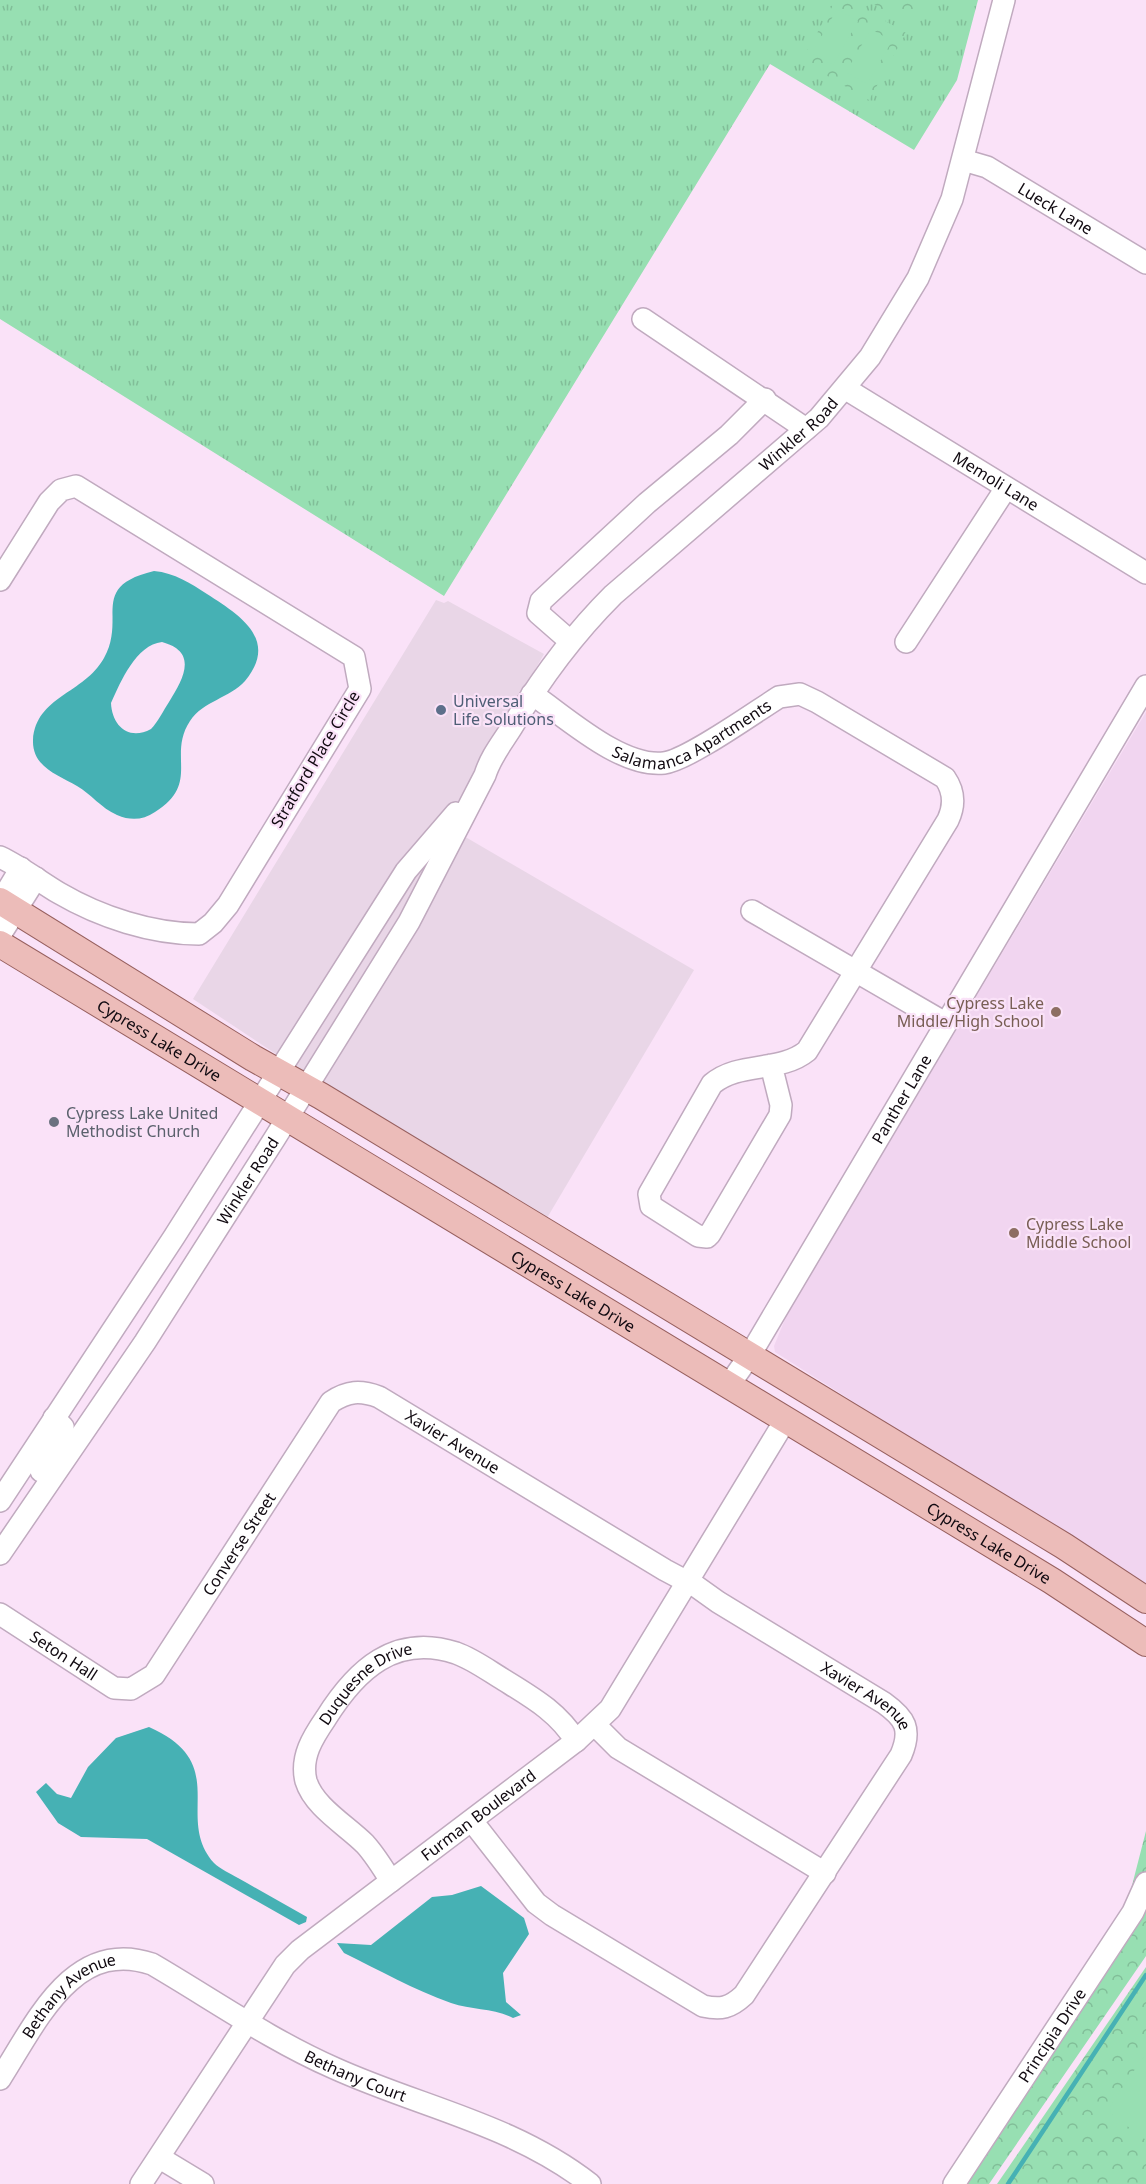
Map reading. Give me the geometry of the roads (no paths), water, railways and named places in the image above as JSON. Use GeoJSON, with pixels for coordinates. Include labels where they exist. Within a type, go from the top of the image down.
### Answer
{"type":"FeatureCollection","features":[{"type":"Feature","properties":{"kind":"main road","name":"Cypress Lake Drive"},"geometry":{"type":"LineString","coordinates":[[5,904],[253,1058],[279,1071],[1064,1546],[1146,1600]]}},
{"type":"Feature","properties":{"kind":"main road","name":"Cypress Lake Drive"},"geometry":{"type":"LineString","coordinates":[[0,944],[1052,1581],[1146,1643]]}},
{"type":"Feature","properties":{"kind":"street","name":"Winkler Road"},"geometry":{"type":"LineString","coordinates":[[5,1547],[151,1332],[288,1117],[409,922],[475,793],[490,758],[570,641],[613,595],[806,429],[846,389],[870,357],[918,278],[938,237],[963,160],[1004,0]]}},
{"type":"Feature","properties":{"kind":"street","name":"Lueck Lane"},"geometry":{"type":"LineString","coordinates":[[963,160],[987,167],[1146,263]]}},
{"type":"Feature","properties":{"kind":"street"},"geometry":{"type":"LineString","coordinates":[[643,319],[765,399],[806,429]]}},
{"type":"Feature","properties":{"kind":"street","name":"Memoli Lane"},"geometry":{"type":"LineString","coordinates":[[846,389],[1146,573]]}},
{"type":"Feature","properties":{"kind":"street"},"geometry":{"type":"LineString","coordinates":[[570,641],[538,614],[541,601],[654,496],[729,435],[765,399]]}},
{"type":"Feature","properties":{"kind":"street","name":"Stratford Place Circle"},"geometry":{"type":"LineString","coordinates":[[0,580],[49,502],[61,490],[76,486],[354,657],[360,689],[228,905],[213,923],[199,934],[155,930],[106,914],[61,894],[0,857]]}},
{"type":"Feature","properties":{"kind":"street"},"geometry":{"type":"LineString","coordinates":[[906,642],[1006,488]]}},
{"type":"Feature","properties":{"kind":"street","name":"Panther Lane"},"geometry":{"type":"LineString","coordinates":[[729,1385],[750,1355],[1146,686]]}},
{"type":"Feature","properties":{"kind":"street","name":"Salamanca Apartments"},"geometry":{"type":"LineString","coordinates":[[532,694],[612,749],[629,758],[652,763],[675,760],[779,697],[800,694],[938,771],[950,785],[952,811],[807,1051],[792,1060],[730,1073],[712,1084],[649,1194],[651,1206],[698,1236],[707,1237],[710,1234],[780,1115],[781,1105],[771,1065]]}},
{"type":"Feature","properties":{"kind":"street","name":"Winkler Road"},"geometry":{"type":"LineString","coordinates":[[0,1502],[174,1237],[406,871],[475,793]]}},
{"type":"Feature","properties":{"kind":"street"},"geometry":{"type":"LineString","coordinates":[[0,935],[5,904],[28,873]]}},
{"type":"Feature","properties":{"kind":"street"},"geometry":{"type":"LineString","coordinates":[[752,911],[945,1023]]}},
{"type":"Feature","properties":{"kind":"street","name":"Xavier Avenue"},"geometry":{"type":"LineString","coordinates":[[344,1394],[364,1392],[379,1397],[688,1582],[884,1703],[897,1712],[906,1725],[907,1740],[901,1755],[825,1873],[744,1995],[733,2006],[718,2010],[703,2006],[544,1909],[525,1891],[472,1821]]}},
{"type":"Feature","properties":{"kind":"street","name":"Converse Street"},"geometry":{"type":"LineString","coordinates":[[131,1689],[154,1675],[322,1415],[331,1402],[344,1394]]}},
{"type":"Feature","properties":{"kind":"street"},"geometry":{"type":"LineString","coordinates":[[5,1547],[19,1506],[59,1438],[63,1426],[54,1418]]}},
{"type":"Feature","properties":{"kind":"street","name":"Furman Boulevard"},"geometry":{"type":"LineString","coordinates":[[141,2184],[285,1965],[300,1950],[576,1741],[596,1725],[610,1709],[786,1419]]}},
{"type":"Feature","properties":{"kind":"street","name":"Seton Hall"},"geometry":{"type":"LineString","coordinates":[[0,1614],[114,1688],[131,1689]]}},
{"type":"Feature","properties":{"kind":"street","name":"Duquesne Drive"},"geometry":{"type":"LineString","coordinates":[[390,1881],[366,1845],[315,1797],[307,1783],[304,1767],[314,1736],[350,1682],[362,1670],[391,1654],[406,1650],[423,1648],[458,1654],[543,1704],[567,1726],[576,1741]]}},
{"type":"Feature","properties":{"kind":"street"},"geometry":{"type":"LineString","coordinates":[[596,1725],[618,1748],[825,1873]]}},
{"type":"Feature","properties":{"kind":"street","name":"Principia Drive"},"geometry":{"type":"LineString","coordinates":[[954,2184],[1133,1912],[1146,1883]]}},
{"type":"Feature","properties":{"kind":"street","name":"Bethany Court"},"geometry":{"type":"LineString","coordinates":[[127,1958],[152,1964],[247,2021],[336,2070],[506,2133],[590,2184]]}},
{"type":"Feature","properties":{"kind":"street","name":"Bethany Avenue"},"geometry":{"type":"LineString","coordinates":[[0,2079],[51,2002],[75,1975],[103,1960],[127,1958]]}},
{"type":"Feature","properties":{"kind":"street"},"geometry":{"type":"LineString","coordinates":[[160,2158],[203,2184]]}},
{"type":"Feature","properties":{"kind":"waterway"},"geometry":{"type":"LineString","coordinates":[[1008,2184],[1146,1975]]}},
{"type":"Feature","properties":{"kind":"place","name":"Universal Life Solutions"},"geometry":{"type":"Point","coordinates":[441,710]}},
{"type":"Feature","properties":{"kind":"place","name":"Cypress Lake Middle/High School"},"geometry":{"type":"Point","coordinates":[1056,1012]}},
{"type":"Feature","properties":{"kind":"place","name":"Cypress Lake United Methodist Church"},"geometry":{"type":"Point","coordinates":[54,1122]}},
{"type":"Feature","properties":{"kind":"place","name":"Cypress Lake Middle School"},"geometry":{"type":"Point","coordinates":[1014,1233]}}]}
